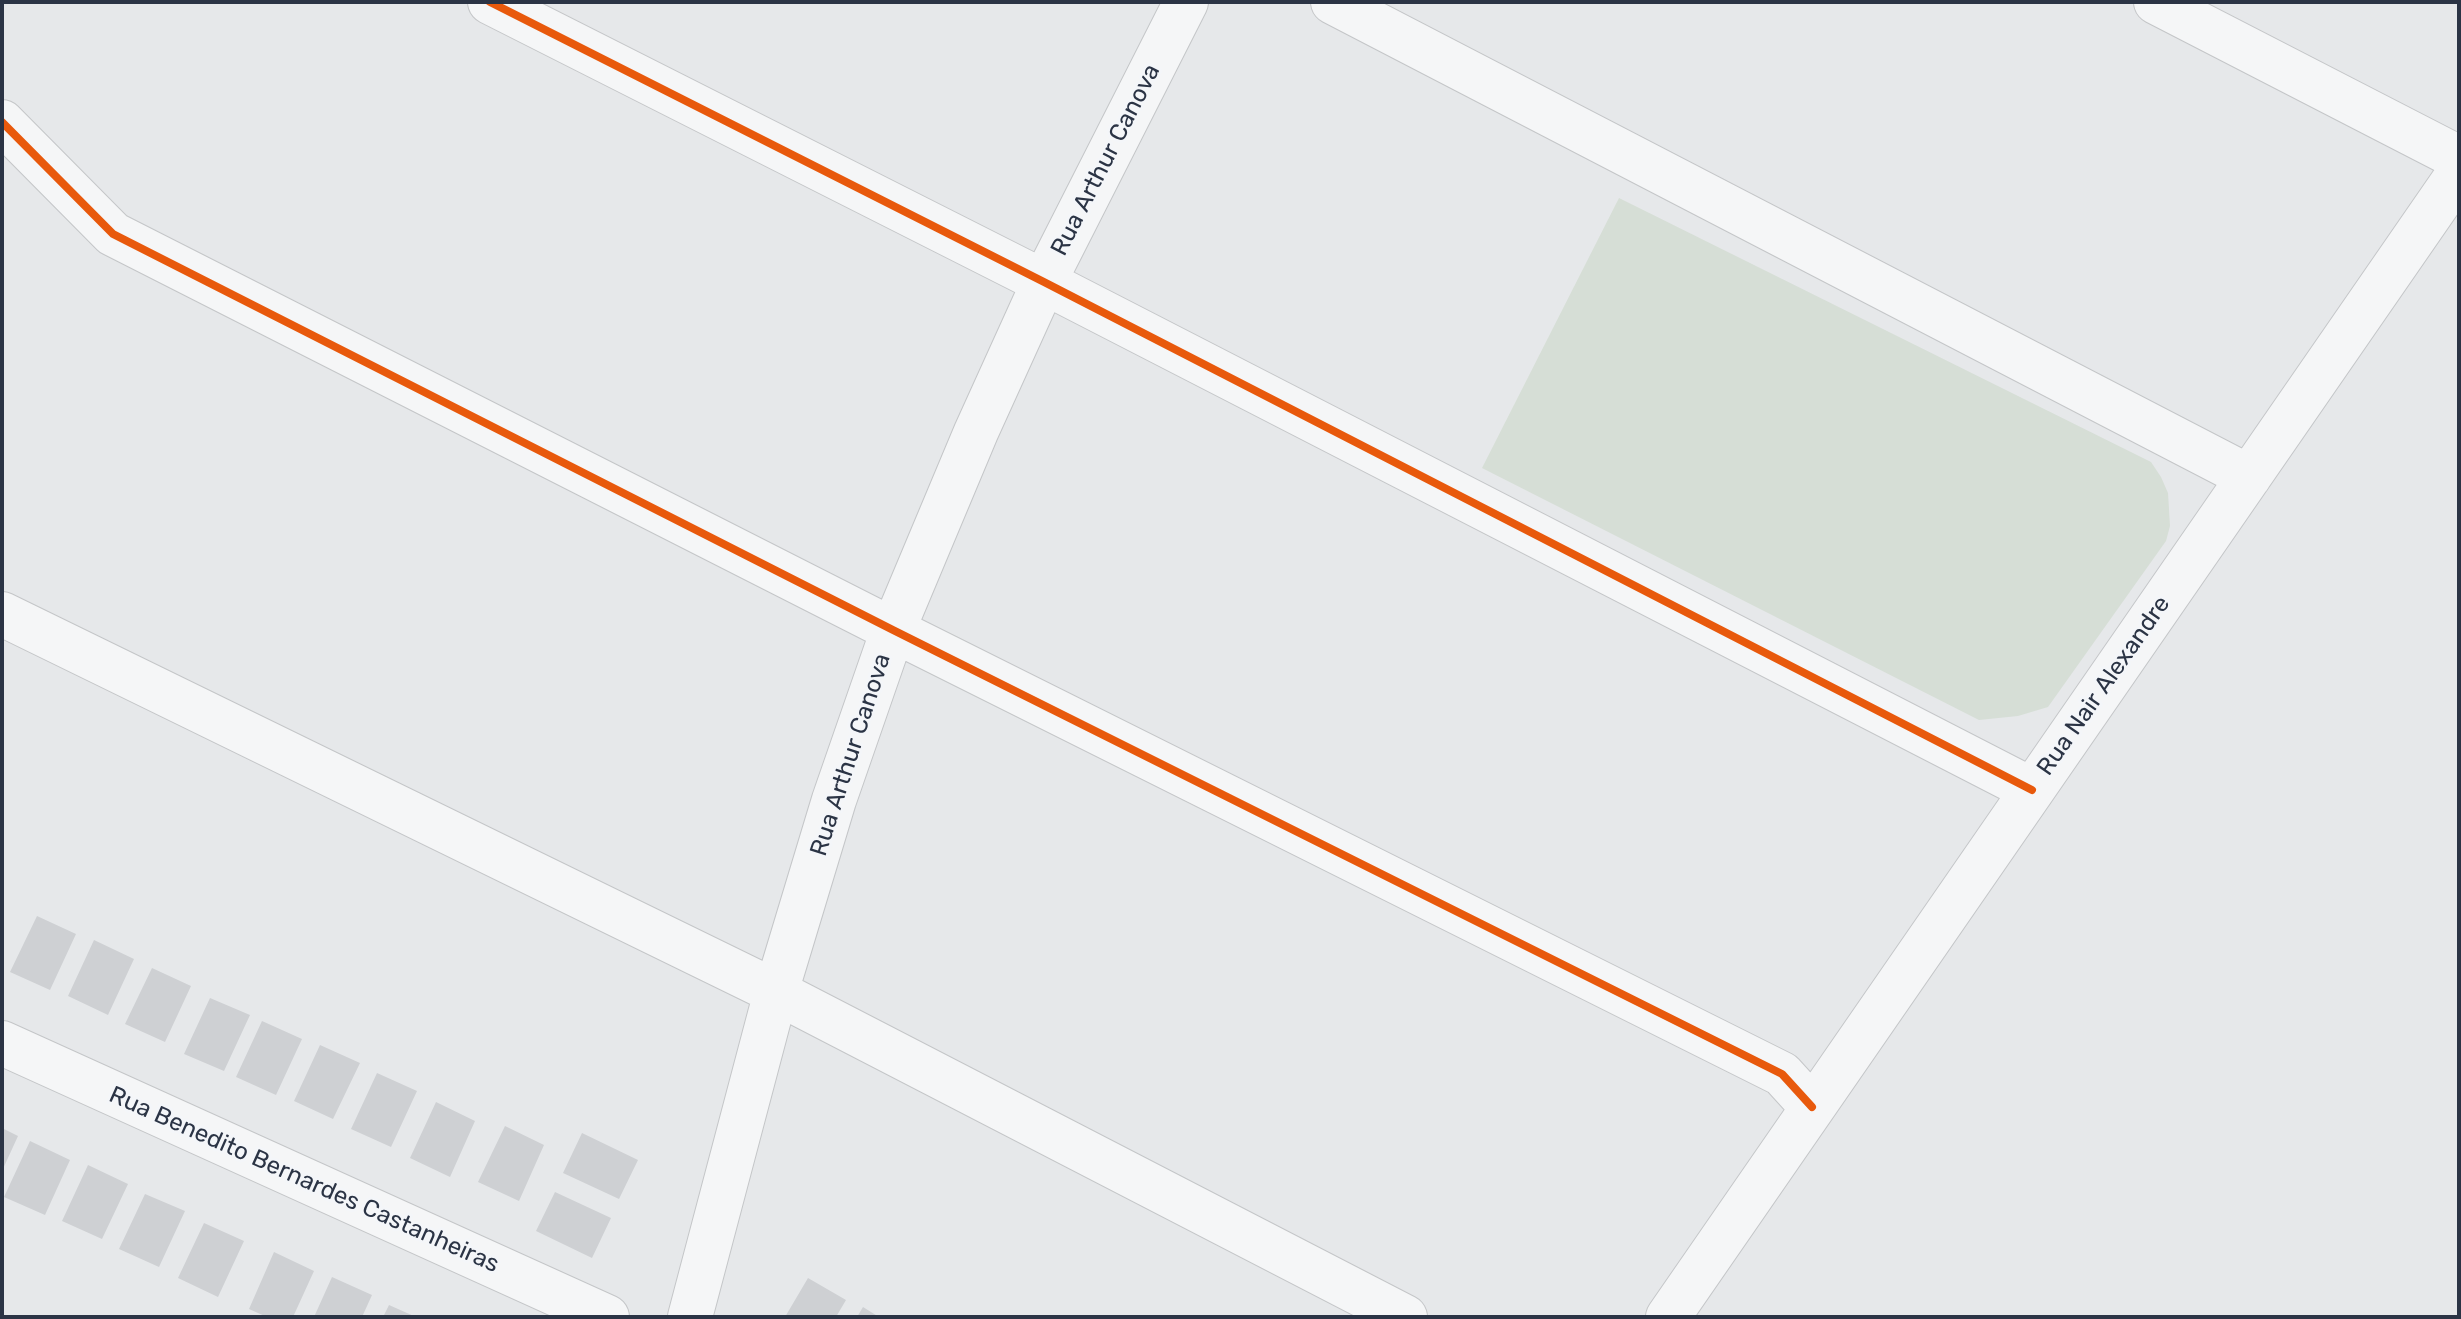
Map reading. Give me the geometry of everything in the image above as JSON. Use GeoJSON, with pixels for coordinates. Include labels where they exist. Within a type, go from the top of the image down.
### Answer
{"type":"FeatureCollection","features":[{"type":"Feature","properties":{"kind":"street"},"geometry":{"type":"LineString","coordinates":[[490,2],[1044,282],[2032,790]]}},
{"type":"Feature","properties":{"kind":"street","name":"Rua Arthur Canova"},"geometry":{"type":"LineString","coordinates":[[690,1317],[776,992],[834,800],[893,630],[976,432],[1044,282],[1186,2]]}},
{"type":"Feature","properties":{"kind":"street"},"geometry":{"type":"LineString","coordinates":[[1333,2],[2249,477]]}},
{"type":"Feature","properties":{"kind":"street"},"geometry":{"type":"LineString","coordinates":[[2156,2],[2459,158]]}},
{"type":"Feature","properties":{"kind":"street"},"geometry":{"type":"LineString","coordinates":[[2,122],[113,234],[893,630],[1782,1074],[1812,1107]]}},
{"type":"Feature","properties":{"kind":"street","name":"Rua Nair Alexandre"},"geometry":{"type":"LineString","coordinates":[[1668,1317],[2459,173]]}},
{"type":"Feature","properties":{"kind":"street"},"geometry":{"type":"LineString","coordinates":[[2,614],[776,992],[1405,1317]]}},
{"type":"Feature","properties":{"kind":"street","name":"Rua Benedito Bernardes Castanheiras"},"geometry":{"type":"LineString","coordinates":[[2,1043],[607,1317]]}},
{"type":"Feature","properties":{"kind":"shaded area"},"geometry":{"type":"Polygon","coordinates":[[[1619,198],[2151,462],[2168,493],[2170,526],[2166,541],[2048,707],[2018,716],[1979,720],[1482,468],[1619,198]]]}},
{"type":"Feature","properties":{"kind":"building"},"geometry":{"type":"Polygon","coordinates":[[[37,916],[76,934],[50,990],[10,972],[37,916]]]}},
{"type":"Feature","properties":{"kind":"building"},"geometry":{"type":"Polygon","coordinates":[[[94,940],[134,959],[108,1015],[68,996],[94,940]]]}},
{"type":"Feature","properties":{"kind":"building"},"geometry":{"type":"Polygon","coordinates":[[[152,968],[191,986],[165,1042],[125,1024],[152,968]]]}},
{"type":"Feature","properties":{"kind":"building"},"geometry":{"type":"Polygon","coordinates":[[[210,998],[250,1015],[224,1071],[184,1054],[210,998]]]}},
{"type":"Feature","properties":{"kind":"building"},"geometry":{"type":"Polygon","coordinates":[[[262,1021],[302,1039],[276,1095],[236,1077],[262,1021]]]}},
{"type":"Feature","properties":{"kind":"building"},"geometry":{"type":"Polygon","coordinates":[[[320,1045],[360,1063],[333,1119],[294,1101],[320,1045]]]}},
{"type":"Feature","properties":{"kind":"building"},"geometry":{"type":"Polygon","coordinates":[[[377,1073],[417,1091],[391,1147],[351,1129],[377,1073]]]}},
{"type":"Feature","properties":{"kind":"building"},"geometry":{"type":"Polygon","coordinates":[[[436,1102],[475,1121],[450,1177],[410,1158],[436,1102]]]}},
{"type":"Feature","properties":{"kind":"building"},"geometry":{"type":"Polygon","coordinates":[[[505,1126],[544,1145],[519,1201],[478,1182],[505,1126]]]}},
{"type":"Feature","properties":{"kind":"building"},"geometry":{"type":"Polygon","coordinates":[[[2,1128],[18,1136],[2,1171],[2,1128]]]}},
{"type":"Feature","properties":{"kind":"building"},"geometry":{"type":"Polygon","coordinates":[[[582,1133],[638,1160],[619,1199],[563,1173],[582,1133]]]}},
{"type":"Feature","properties":{"kind":"building"},"geometry":{"type":"Polygon","coordinates":[[[30,1141],[70,1160],[45,1215],[4,1197],[30,1141]]]}},
{"type":"Feature","properties":{"kind":"building"},"geometry":{"type":"Polygon","coordinates":[[[88,1165],[128,1184],[102,1239],[62,1221],[88,1165]]]}},
{"type":"Feature","properties":{"kind":"building"},"geometry":{"type":"Polygon","coordinates":[[[555,1192],[611,1218],[592,1258],[536,1231],[555,1192]]]}},
{"type":"Feature","properties":{"kind":"building"},"geometry":{"type":"Polygon","coordinates":[[[145,1194],[185,1211],[159,1267],[119,1249],[145,1194]]]}},
{"type":"Feature","properties":{"kind":"building"},"geometry":{"type":"Polygon","coordinates":[[[204,1223],[244,1241],[218,1297],[178,1278],[204,1223]]]}},
{"type":"Feature","properties":{"kind":"building"},"geometry":{"type":"Polygon","coordinates":[[[274,1252],[314,1271],[293,1317],[267,1317],[249,1309],[274,1252]]]}},
{"type":"Feature","properties":{"kind":"building"},"geometry":{"type":"Polygon","coordinates":[[[332,1277],[372,1295],[362,1317],[314,1317],[332,1277]]]}},
{"type":"Feature","properties":{"kind":"building"},"geometry":{"type":"Polygon","coordinates":[[[808,1278],[846,1300],[836,1317],[785,1317],[808,1278]]]}},
{"type":"Feature","properties":{"kind":"building"},"geometry":{"type":"Polygon","coordinates":[[[389,1305],[416,1317],[383,1317],[389,1305]]]}},
{"type":"Feature","properties":{"kind":"building"},"geometry":{"type":"Polygon","coordinates":[[[863,1307],[879,1317],[857,1317],[863,1307]]]}},
{"type":"Feature","properties":{"kind":"cycle path"},"geometry":{"type":"LineString","coordinates":[[490,2],[1044,282],[2032,790]]}},
{"type":"Feature","properties":{"kind":"cycle path"},"geometry":{"type":"LineString","coordinates":[[2,122],[113,234],[893,630],[1782,1074],[1812,1107]]}}]}
